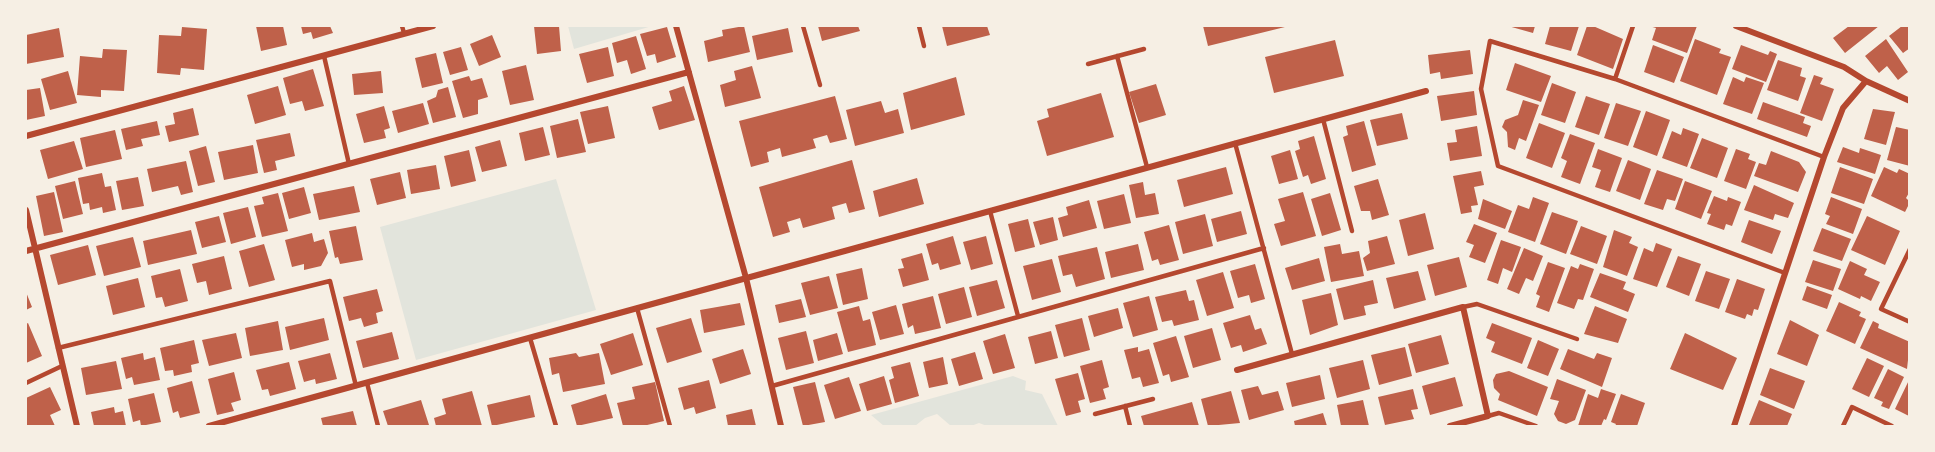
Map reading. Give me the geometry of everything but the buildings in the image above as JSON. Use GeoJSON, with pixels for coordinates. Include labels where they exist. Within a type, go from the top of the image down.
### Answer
{"type":"FeatureCollection","features":[{"type":"Feature","properties":{"kind":"street"},"geometry":{"type":"LineString","coordinates":[[26,136],[433,26]]}},
{"type":"Feature","properties":{"kind":"street"},"geometry":{"type":"LineString","coordinates":[[676,26],[746,278],[781,426]]}},
{"type":"Feature","properties":{"kind":"street"},"geometry":{"type":"LineString","coordinates":[[1736,26],[1844,67],[1866,81],[1908,98]]}},
{"type":"Feature","properties":{"kind":"street"},"geometry":{"type":"LineString","coordinates":[[26,251],[689,72]]}},
{"type":"Feature","properties":{"kind":"street"},"geometry":{"type":"LineString","coordinates":[[1734,426],[1824,157],[1843,108],[1866,81]]}},
{"type":"Feature","properties":{"kind":"street"},"geometry":{"type":"LineString","coordinates":[[209,426],[1426,91]]}},
{"type":"Feature","properties":{"kind":"street"},"geometry":{"type":"LineString","coordinates":[[26,210],[77,426]]}},
{"type":"Feature","properties":{"kind":"street"},"geometry":{"type":"LineString","coordinates":[[1237,370],[1462,307],[1488,416],[1450,426]]}},
{"type":"Feature","properties":{"kind":"lane"},"geometry":{"type":"LineString","coordinates":[[402,26],[404,33]]}},
{"type":"Feature","properties":{"kind":"lane"},"geometry":{"type":"LineString","coordinates":[[803,26],[820,85]]}},
{"type":"Feature","properties":{"kind":"lane"},"geometry":{"type":"LineString","coordinates":[[919,26],[924,46]]}},
{"type":"Feature","properties":{"kind":"lane"},"geometry":{"type":"LineString","coordinates":[[1615,79],[1633,26]]}},
{"type":"Feature","properties":{"kind":"lane"},"geometry":{"type":"LineString","coordinates":[[1785,273],[1498,166],[1481,89],[1490,41],[1615,79],[1824,157]]}},
{"type":"Feature","properties":{"kind":"lane"},"geometry":{"type":"LineString","coordinates":[[1088,64],[1144,49]]}},
{"type":"Feature","properties":{"kind":"lane"},"geometry":{"type":"LineString","coordinates":[[324,56],[349,164]]}},
{"type":"Feature","properties":{"kind":"lane"},"geometry":{"type":"LineString","coordinates":[[1117,56],[1147,167]]}},
{"type":"Feature","properties":{"kind":"lane"},"geometry":{"type":"LineString","coordinates":[[1323,119],[1352,231]]}},
{"type":"Feature","properties":{"kind":"lane"},"geometry":{"type":"LineString","coordinates":[[1235,143],[1293,354]]}},
{"type":"Feature","properties":{"kind":"lane"},"geometry":{"type":"LineString","coordinates":[[990,211],[1018,316]]}},
{"type":"Feature","properties":{"kind":"lane"},"geometry":{"type":"LineString","coordinates":[[772,386],[1264,248]]}},
{"type":"Feature","properties":{"kind":"lane"},"geometry":{"type":"LineString","coordinates":[[1910,249],[1881,309],[1910,322]]}},
{"type":"Feature","properties":{"kind":"lane"},"geometry":{"type":"LineString","coordinates":[[58,348],[330,281],[356,386]]}},
{"type":"Feature","properties":{"kind":"lane"},"geometry":{"type":"LineString","coordinates":[[1462,307],[1477,304],[1577,339]]}},
{"type":"Feature","properties":{"kind":"lane"},"geometry":{"type":"LineString","coordinates":[[637,308],[670,426]]}},
{"type":"Feature","properties":{"kind":"lane"},"geometry":{"type":"LineString","coordinates":[[530,338],[556,426]]}},
{"type":"Feature","properties":{"kind":"lane"},"geometry":{"type":"LineString","coordinates":[[26,383],[62,366]]}},
{"type":"Feature","properties":{"kind":"lane"},"geometry":{"type":"LineString","coordinates":[[367,383],[378,426]]}},
{"type":"Feature","properties":{"kind":"lane"},"geometry":{"type":"LineString","coordinates":[[1095,414],[1153,399]]}},
{"type":"Feature","properties":{"kind":"lane"},"geometry":{"type":"LineString","coordinates":[[1125,406],[1130,426]]}},
{"type":"Feature","properties":{"kind":"lane"},"geometry":{"type":"LineString","coordinates":[[1843,426],[1852,407],[1892,426]]}},
{"type":"Feature","properties":{"kind":"lane"},"geometry":{"type":"LineString","coordinates":[[1488,416],[1499,413],[1536,426]]}},
{"type":"Feature","properties":{"kind":"shaded area"},"geometry":{"type":"Polygon","coordinates":[[[568,26],[652,26],[574,49],[568,26]]]}},
{"type":"Feature","properties":{"kind":"shaded area"},"geometry":{"type":"Polygon","coordinates":[[[556,179],[596,310],[416,360],[380,227],[556,179]]]}},
{"type":"Feature","properties":{"kind":"shaded area"},"geometry":{"type":"Polygon","coordinates":[[[1013,376],[1026,381],[1025,390],[1042,394],[1058,426],[987,426],[979,423],[971,426],[951,426],[937,414],[925,418],[915,426],[884,426],[871,415],[1013,376]]]}}]}
